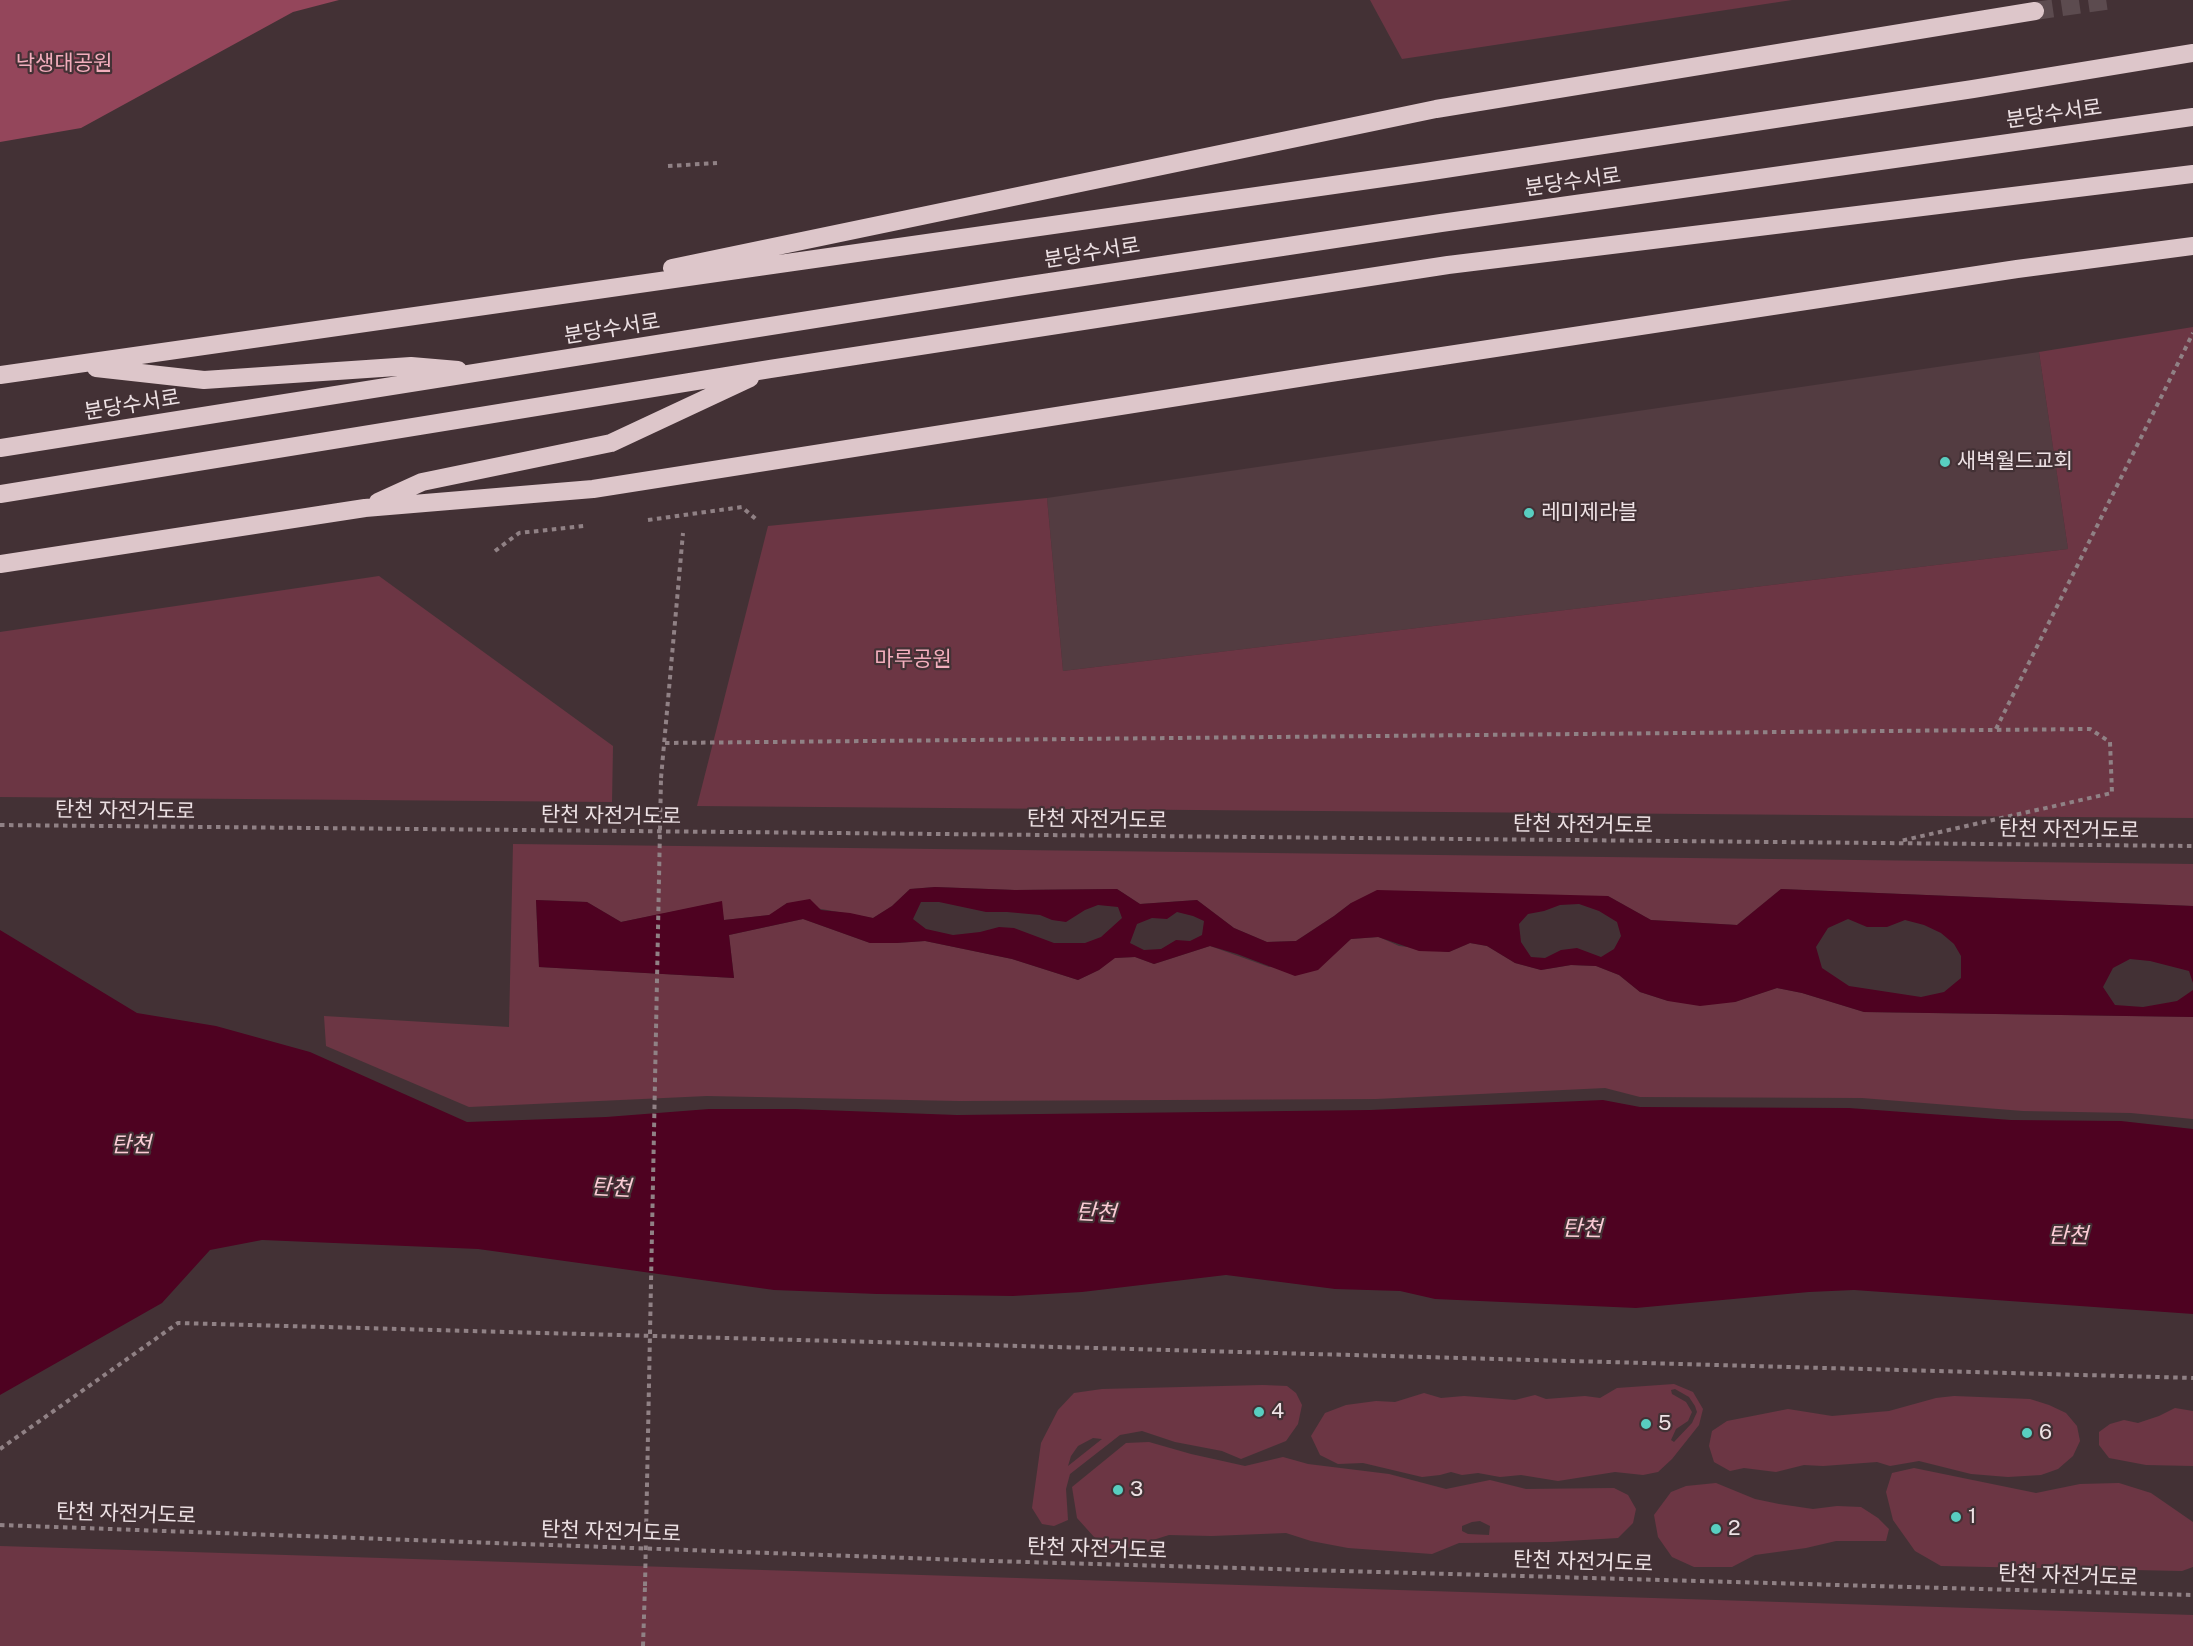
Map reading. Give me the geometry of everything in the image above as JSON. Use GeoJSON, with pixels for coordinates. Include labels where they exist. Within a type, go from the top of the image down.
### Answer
{"type":"FeatureCollection","features":[{"type":"Feature","properties":{"kind":"highway"},"geometry":{"type":"LineString","coordinates":[[501,303],[1436,109],[2035,11]]}},
{"type":"Feature","properties":{"kind":"highway"},"geometry":{"type":"LineString","coordinates":[[0,375],[1425,172],[1973,89],[2193,53]]}},
{"type":"Feature","properties":{"kind":"highway","name":"분당수서로"},"geometry":{"type":"LineString","coordinates":[[0,448],[1017,287],[1441,223],[2193,117]]}},
{"type":"Feature","properties":{"kind":"highway"},"geometry":{"type":"LineString","coordinates":[[0,494],[770,369],[1448,265],[2193,174]]}},
{"type":"Feature","properties":{"kind":"highway"},"geometry":{"type":"LineString","coordinates":[[0,564],[365,508],[593,489],[1377,365],[2017,269],[2193,246]]}},
{"type":"Feature","properties":{"kind":"highway"},"geometry":{"type":"LineString","coordinates":[[68,365],[204,380],[411,366],[486,372]]}},
{"type":"Feature","properties":{"kind":"highway"},"geometry":{"type":"LineString","coordinates":[[365,508],[422,482],[611,443],[770,369]]}},
{"type":"Feature","properties":{"kind":"path"},"geometry":{"type":"LineString","coordinates":[[668,166],[717,163]]}},
{"type":"Feature","properties":{"kind":"path"},"geometry":{"type":"LineString","coordinates":[[1996,729],[2193,333]]}},
{"type":"Feature","properties":{"kind":"path"},"geometry":{"type":"LineString","coordinates":[[648,520],[742,507],[758,521]]}},
{"type":"Feature","properties":{"kind":"path"},"geometry":{"type":"LineString","coordinates":[[495,551],[519,533],[584,526]]}},
{"type":"Feature","properties":{"kind":"path"},"geometry":{"type":"LineString","coordinates":[[643,1646],[661,778],[683,533]]}},
{"type":"Feature","properties":{"kind":"path"},"geometry":{"type":"LineString","coordinates":[[665,743],[1996,729],[2090,729],[2110,742],[2112,793],[1893,843]]}},
{"type":"Feature","properties":{"kind":"path","name":"탄천 자전거도로"},"geometry":{"type":"LineString","coordinates":[[0,825],[2193,846]]}},
{"type":"Feature","properties":{"kind":"path"},"geometry":{"type":"LineString","coordinates":[[0,1449],[178,1323],[2193,1378]]}},
{"type":"Feature","properties":{"kind":"path","name":"탄천 자전거도로"},"geometry":{"type":"LineString","coordinates":[[0,1525],[990,1561],[2193,1595]]}},
{"type":"Feature","properties":{"kind":"shaded area"},"geometry":{"type":"Polygon","coordinates":[[[2039,352],[2068,549],[1063,671],[1047,498],[2039,352]]]}},
{"type":"Feature","properties":{"kind":"green space","name":"낙생대공원"},"geometry":{"type":"Polygon","coordinates":[[[0,0],[339,0],[293,12],[81,128],[0,142],[0,0]]]}},
{"type":"Feature","properties":{"kind":"green space"},"geometry":{"type":"Polygon","coordinates":[[[1370,0],[1792,0],[1402,59],[1370,0]]]}},
{"type":"Feature","properties":{"kind":"green space","name":"마루공원"},"geometry":{"type":"Polygon","coordinates":[[[2193,327],[2193,818],[697,806],[768,526],[1047,498],[1063,671],[2068,549],[2039,352],[2193,327]]]}},
{"type":"Feature","properties":{"kind":"green space"},"geometry":{"type":"Polygon","coordinates":[[[379,576],[613,746],[612,802],[0,797],[0,632],[379,576]]]}},
{"type":"Feature","properties":{"kind":"green space"},"geometry":{"type":"Polygon","coordinates":[[[513,844],[2193,864],[2193,906],[1781,889],[1737,925],[1651,920],[1608,896],[1351,903],[1296,941],[1267,942],[1234,928],[1197,900],[1140,904],[1117,889],[1015,890],[935,887],[910,889],[892,906],[873,918],[787,903],[770,915],[724,920],[721,902],[621,922],[587,902],[536,900],[539,967],[734,978],[729,935],[803,919],[870,943],[925,941],[1012,959],[1078,980],[1099,970],[1114,958],[1135,957],[1154,964],[1210,946],[1269,967],[1334,953],[1351,939],[1379,937],[1399,946],[1449,952],[1470,943],[1487,946],[1515,963],[1541,970],[1571,965],[1596,966],[1619,975],[1640,992],[1668,1001],[1735,1002],[1777,988],[1802,993],[1864,1012],[2193,1017],[2193,1119],[2131,1113],[2023,1111],[1862,1098],[1640,1097],[1605,1088],[1376,1099],[959,1101],[707,1096],[469,1107],[326,1046],[324,1016],[509,1027],[513,844]]]}},
{"type":"Feature","properties":{"kind":"green space"},"geometry":{"type":"Polygon","coordinates":[[[1674,1384],[1693,1392],[1703,1409],[1699,1425],[1672,1459],[1658,1472],[1643,1475],[1615,1472],[1558,1481],[1521,1475],[1500,1477],[1478,1473],[1462,1475],[1451,1472],[1422,1477],[1363,1463],[1338,1464],[1320,1455],[1311,1436],[1325,1413],[1346,1405],[1376,1401],[1395,1402],[1424,1393],[1441,1398],[1464,1396],[1515,1400],[1535,1395],[1546,1399],[1585,1396],[1600,1398],[1617,1388],[1674,1384]],[[1675,1389],[1671,1390],[1672,1394],[1686,1402],[1692,1412],[1688,1421],[1676,1429],[1671,1440],[1674,1442],[1692,1423],[1697,1412],[1689,1397],[1675,1389]]]}},
{"type":"Feature","properties":{"kind":"green space"},"geometry":{"type":"Polygon","coordinates":[[[1287,1386],[1296,1393],[1302,1405],[1298,1424],[1286,1441],[1241,1459],[1222,1451],[1175,1442],[1142,1431],[1120,1435],[1070,1474],[1066,1489],[1068,1520],[1054,1526],[1042,1524],[1032,1508],[1041,1443],[1058,1410],[1074,1393],[1102,1389],[1287,1386]],[[1093,1438],[1078,1446],[1068,1466],[1102,1439],[1093,1438]]]}},
{"type":"Feature","properties":{"kind":"green space"},"geometry":{"type":"Polygon","coordinates":[[[1954,1396],[2030,1399],[2049,1405],[2066,1413],[2077,1426],[2080,1441],[2073,1456],[2058,1469],[2041,1475],[2008,1477],[1971,1474],[1919,1461],[1890,1466],[1877,1462],[1804,1465],[1776,1472],[1744,1468],[1730,1471],[1714,1462],[1709,1446],[1712,1431],[1727,1421],[1788,1409],[1832,1416],[1889,1411],[1936,1398],[1954,1396]]]}},
{"type":"Feature","properties":{"kind":"green space"},"geometry":{"type":"Polygon","coordinates":[[[2175,1408],[2193,1411],[2193,1466],[2146,1465],[2109,1458],[2099,1445],[2099,1432],[2110,1424],[2124,1420],[2138,1423],[2175,1408]]]}},
{"type":"Feature","properties":{"kind":"green space"},"geometry":{"type":"Polygon","coordinates":[[[1149,1442],[1245,1466],[1283,1457],[1308,1464],[1389,1474],[1446,1489],[1490,1480],[1526,1489],[1614,1488],[1628,1495],[1636,1509],[1633,1523],[1618,1538],[1550,1542],[1459,1543],[1432,1554],[1348,1548],[1311,1541],[1286,1533],[1169,1535],[1124,1549],[1104,1548],[1077,1518],[1072,1487],[1126,1443],[1149,1442]],[[1480,1521],[1472,1522],[1462,1526],[1462,1531],[1468,1534],[1489,1535],[1490,1526],[1480,1521]]]}},
{"type":"Feature","properties":{"kind":"green space"},"geometry":{"type":"Polygon","coordinates":[[[1914,1468],[2036,1493],[2080,1484],[2119,1483],[2151,1493],[2193,1522],[2193,1567],[2182,1571],[1941,1566],[1915,1551],[1893,1520],[1886,1492],[1892,1473],[1914,1468]]]}},
{"type":"Feature","properties":{"kind":"green space"},"geometry":{"type":"Polygon","coordinates":[[[1716,1483],[1755,1499],[1779,1504],[1813,1509],[1837,1506],[1861,1507],[1878,1518],[1889,1529],[1886,1541],[1836,1541],[1755,1555],[1732,1567],[1694,1567],[1672,1557],[1658,1537],[1654,1515],[1671,1492],[1686,1486],[1716,1483]]]}},
{"type":"Feature","properties":{"kind":"green space"},"geometry":{"type":"Polygon","coordinates":[[[0,1546],[2193,1615],[2193,1646],[0,1646],[0,1546]]]}},
{"type":"Feature","properties":{"kind":"water"},"geometry":{"type":"Polygon","coordinates":[[[935,887],[1015,890],[1117,889],[1140,904],[1197,900],[1234,928],[1267,942],[1296,941],[1351,903],[1377,890],[1608,896],[1651,920],[1737,925],[1781,889],[2193,906],[2193,983],[2189,971],[2150,961],[2130,959],[2113,968],[2103,987],[2115,1005],[2143,1007],[2177,1001],[2193,990],[2193,1017],[1864,1012],[1802,993],[1777,988],[1735,1002],[1700,1006],[1668,1001],[1640,992],[1619,975],[1596,966],[1571,965],[1541,970],[1515,963],[1487,946],[1470,943],[1449,952],[1419,951],[1378,937],[1351,939],[1318,970],[1295,976],[1210,946],[1154,964],[1135,957],[1115,958],[1099,970],[1078,980],[1012,959],[925,941],[870,943],[803,919],[729,935],[734,978],[539,967],[536,900],[587,902],[621,922],[722,901],[724,920],[769,915],[787,903],[810,899],[821,910],[873,918],[892,906],[910,889],[935,887]],[[921,902],[913,919],[926,929],[953,935],[999,927],[1014,928],[1054,943],[1085,943],[1101,937],[1122,918],[1118,907],[1098,905],[1066,922],[1040,915],[986,912],[939,902],[921,902]],[[1579,904],[1560,905],[1528,914],[1519,924],[1521,942],[1531,957],[1545,958],[1561,950],[1577,948],[1601,957],[1614,949],[1621,936],[1617,922],[1599,911],[1579,904]],[[1177,912],[1167,919],[1152,918],[1137,924],[1130,943],[1144,950],[1161,949],[1176,940],[1190,941],[1202,935],[1204,921],[1177,912]],[[1848,919],[1828,928],[1816,947],[1822,968],[1849,986],[1921,997],[1944,992],[1961,978],[1961,956],[1954,944],[1941,933],[1924,925],[1905,920],[1887,927],[1867,927],[1848,919]]]}},
{"type":"Feature","properties":{"kind":"water","name":"탄천"},"geometry":{"type":"Polygon","coordinates":[[[0,930],[137,1013],[216,1026],[310,1052],[467,1122],[606,1117],[709,1109],[795,1109],[957,1115],[1370,1110],[1603,1100],[1640,1107],[1849,1108],[2011,1120],[2121,1121],[2193,1129],[2193,1314],[1854,1290],[1636,1308],[1435,1299],[1400,1291],[1335,1289],[1226,1275],[1082,1292],[1013,1296],[877,1294],[774,1290],[478,1249],[262,1240],[210,1250],[162,1303],[0,1395],[0,930]]]}},
{"type":"Feature","properties":{"kind":"tunnel"},"geometry":{"type":"LineString","coordinates":[[2035,11],[2112,0]]}},
{"type":"Feature","properties":{"kind":"place","name":"새벽월드교회"},"geometry":{"type":"Point","coordinates":[1945,462]}},
{"type":"Feature","properties":{"kind":"place","name":"레미제라블"},"geometry":{"type":"Point","coordinates":[1529,513]}},
{"type":"Feature","properties":{"kind":"place","name":"4"},"geometry":{"type":"Point","coordinates":[1259,1412]}},
{"type":"Feature","properties":{"kind":"place","name":"5"},"geometry":{"type":"Point","coordinates":[1646,1424]}},
{"type":"Feature","properties":{"kind":"place","name":"6"},"geometry":{"type":"Point","coordinates":[2027,1433]}},
{"type":"Feature","properties":{"kind":"place","name":"3"},"geometry":{"type":"Point","coordinates":[1118,1490]}},
{"type":"Feature","properties":{"kind":"place","name":"1"},"geometry":{"type":"Point","coordinates":[1956,1517]}},
{"type":"Feature","properties":{"kind":"place","name":"2"},"geometry":{"type":"Point","coordinates":[1716,1529]}}]}
